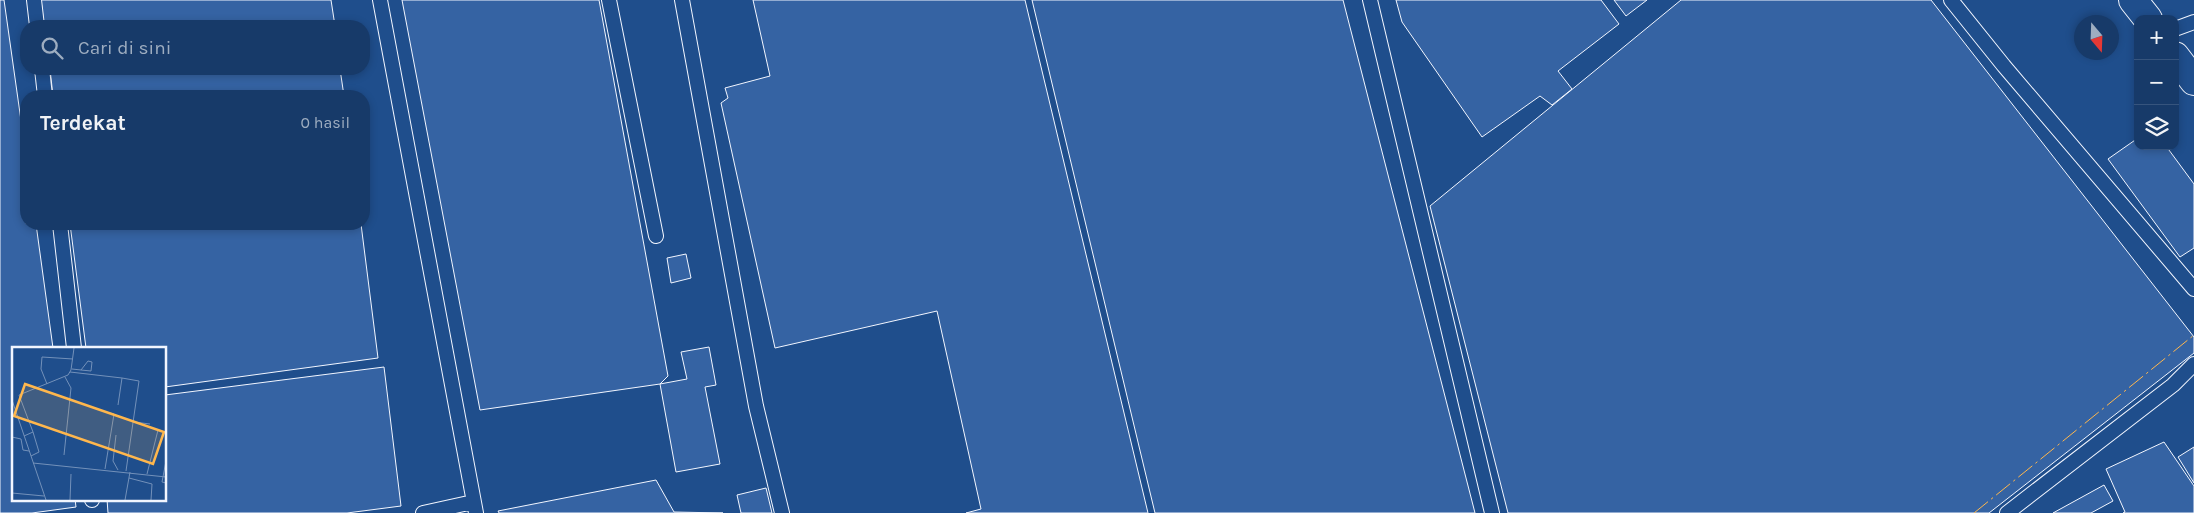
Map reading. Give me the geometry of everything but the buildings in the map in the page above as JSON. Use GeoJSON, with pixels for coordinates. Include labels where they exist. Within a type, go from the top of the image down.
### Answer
{"type":"FeatureCollection","features":[{"type":"Feature","properties":{"kind":"main road"},"geometry":{"type":"LineString","coordinates":[[2133,0],[2145,15]]}},
{"type":"Feature","properties":{"kind":"lane"},"geometry":{"type":"LineString","coordinates":[[34,0],[36,20]]}},
{"type":"Feature","properties":{"kind":"lane"},"geometry":{"type":"LineString","coordinates":[[380,0],[474,508],[423,513]]}},
{"type":"Feature","properties":{"kind":"lane"},"geometry":{"type":"LineString","coordinates":[[609,0],[656,236]]}},
{"type":"Feature","properties":{"kind":"lane"},"geometry":{"type":"LineString","coordinates":[[682,0],[756,406],[782,513]]}},
{"type":"Feature","properties":{"kind":"lane"},"geometry":{"type":"LineString","coordinates":[[1370,0],[1492,513]]}},
{"type":"Feature","properties":{"kind":"lane"},"geometry":{"type":"LineString","coordinates":[[1951,0],[2004,66],[2194,289]]}},
{"type":"Feature","properties":{"kind":"lane"},"geometry":{"type":"LineString","coordinates":[[2179,28],[2194,22]]}},
{"type":"Feature","properties":{"kind":"lane"},"geometry":{"type":"LineString","coordinates":[[43,75],[45,90]]}},
{"type":"Feature","properties":{"kind":"lane"},"geometry":{"type":"LineString","coordinates":[[61,230],[74,347]]}},
{"type":"Feature","properties":{"kind":"lane"},"geometry":{"type":"LineString","coordinates":[[2007,513],[2173,385],[2194,364]]}},
{"type":"Feature","properties":{"kind":"power"},"geometry":{"type":"LineString","coordinates":[[1974,513],[2194,335]]}}]}
